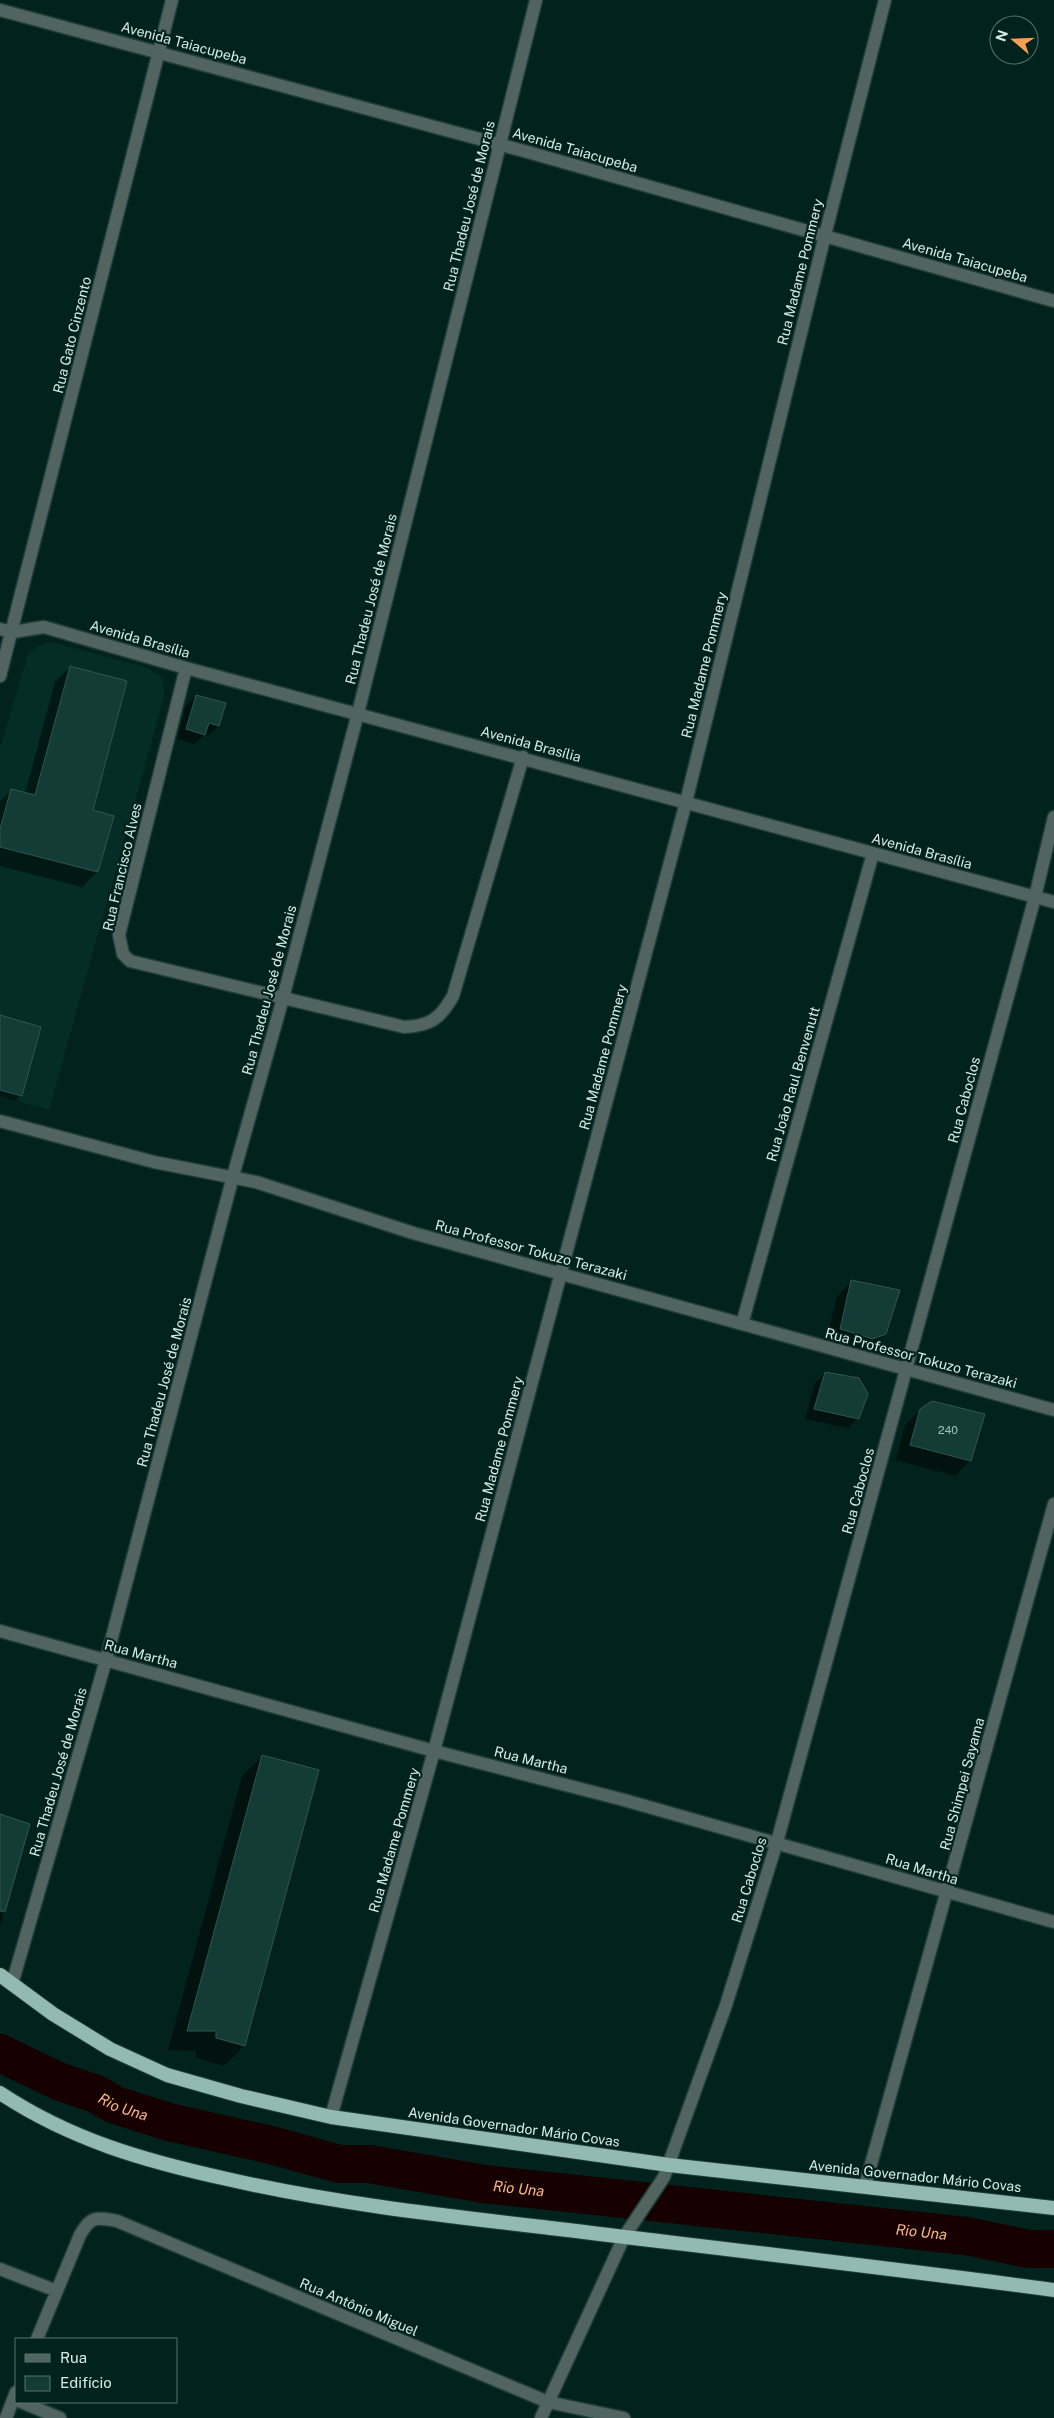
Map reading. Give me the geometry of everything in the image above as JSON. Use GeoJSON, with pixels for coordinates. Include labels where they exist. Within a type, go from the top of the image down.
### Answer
{"type":"FeatureCollection","features":[{"type":"Feature","properties":{"kind":"highway","name":"Avenida Governador Mário Covas"},"geometry":{"type":"LineString","coordinates":[[0,1975],[53,2014],[110,2049],[167,2075],[241,2096],[331,2118],[666,2171],[865,2186],[1054,2208]]}},
{"type":"Feature","properties":{"kind":"highway"},"geometry":{"type":"LineString","coordinates":[[0,2093],[48,2122],[106,2147],[172,2167],[280,2191],[368,2206],[871,2266],[1054,2290]]}},
{"type":"Feature","properties":{"kind":"street","name":"Rua Gato Cinzento"},"geometry":{"type":"LineString","coordinates":[[0,676],[13,632],[172,0]]}},
{"type":"Feature","properties":{"kind":"street","name":"Rua Thadeu José de Morais"},"geometry":{"type":"LineString","coordinates":[[12,1984],[106,1660],[233,1176],[283,998],[358,713],[536,0]]}},
{"type":"Feature","properties":{"kind":"street","name":"Rua Madame Pommery"},"geometry":{"type":"LineString","coordinates":[[331,2118],[434,1751],[686,802],[824,236],[885,0]]}},
{"type":"Feature","properties":{"kind":"street","name":"Avenida Taiacupeba"},"geometry":{"type":"LineString","coordinates":[[0,10],[500,145],[1054,301]]}},
{"type":"Feature","properties":{"kind":"street","name":"Avenida Brasília"},"geometry":{"type":"LineString","coordinates":[[0,629],[13,632],[44,627],[186,668],[523,757],[1054,902]]}},
{"type":"Feature","properties":{"kind":"street","name":"Rua Francisco Alves"},"geometry":{"type":"LineString","coordinates":[[186,668],[119,935],[123,954],[130,961],[404,1027],[422,1026],[436,1019],[446,1009],[453,996],[523,757]]}},
{"type":"Feature","properties":{"kind":"street","name":"Rua Caboclos"},"geometry":{"type":"LineString","coordinates":[[542,2418],[624,2237],[666,2171],[726,2004],[777,1842],[1035,897],[1054,817]]}},
{"type":"Feature","properties":{"kind":"street","name":"Rua João Raul Benvenutt"},"geometry":{"type":"LineString","coordinates":[[742,1324],[873,853]]}},
{"type":"Feature","properties":{"kind":"street","name":"Rua Professor Tokuzo Terazaki"},"geometry":{"type":"LineString","coordinates":[[0,1121],[154,1162],[233,1176],[413,1233],[1054,1410]]}},
{"type":"Feature","properties":{"kind":"street","name":"Rua Shimpei Sayama"},"geometry":{"type":"LineString","coordinates":[[865,2186],[1054,1504]]}},
{"type":"Feature","properties":{"kind":"street","name":"Rua Martha"},"geometry":{"type":"LineString","coordinates":[[0,1631],[434,1751],[777,1842],[1054,1922]]}},
{"type":"Feature","properties":{"kind":"street","name":"Rua Antônio Miguel"},"geometry":{"type":"LineString","coordinates":[[57,2291],[87,2223],[94,2218],[116,2221],[548,2402],[624,2418]]}},
{"type":"Feature","properties":{"kind":"street"},"geometry":{"type":"LineString","coordinates":[[0,2269],[57,2291],[37,2338]]}},
{"type":"Feature","properties":{"kind":"street"},"geometry":{"type":"LineString","coordinates":[[6,2418],[15,2402]]}},
{"type":"Feature","properties":{"kind":"street"},"geometry":{"type":"LineString","coordinates":[[28,2403],[60,2418]]}},
{"type":"Feature","properties":{"kind":"shaded area"},"geometry":{"type":"Polygon","coordinates":[[[52,642],[148,668],[163,679],[164,697],[49,1110],[0,1096],[0,748],[28,654],[38,646],[52,642]]]}},
{"type":"Feature","properties":{"kind":"building"},"geometry":{"type":"Polygon","coordinates":[[[70,666],[127,681],[93,810],[114,816],[98,872],[0,847],[0,829],[11,789],[35,795],[70,666]]]}},
{"type":"Feature","properties":{"kind":"building"},"geometry":{"type":"Polygon","coordinates":[[[196,695],[226,703],[219,726],[209,723],[205,735],[186,729],[196,695]]]}},
{"type":"Feature","properties":{"kind":"building"},"geometry":{"type":"Polygon","coordinates":[[[0,1015],[41,1027],[22,1096],[0,1090],[0,1015]]]}},
{"type":"Feature","properties":{"kind":"building"},"geometry":{"type":"Polygon","coordinates":[[[851,1280],[900,1290],[886,1334],[873,1339],[840,1329],[851,1280]]]}},
{"type":"Feature","properties":{"kind":"building"},"geometry":{"type":"Polygon","coordinates":[[[825,1372],[859,1378],[868,1394],[859,1419],[814,1409],[825,1372]]]}},
{"type":"Feature","properties":{"kind":"building"},"geometry":{"type":"Polygon","coordinates":[[[932,1401],[985,1414],[971,1461],[910,1445],[920,1409],[932,1401]]]}},
{"type":"Feature","properties":{"kind":"building"},"geometry":{"type":"Polygon","coordinates":[[[262,1755],[319,1770],[245,2046],[216,2038],[216,2031],[187,2031],[262,1755]]]}},
{"type":"Feature","properties":{"kind":"building"},"geometry":{"type":"Polygon","coordinates":[[[0,1814],[30,1824],[5,1912],[0,1911],[0,1814]]]}},
{"type":"Feature","properties":{"kind":"waterway","name":"Rio Una"},"geometry":{"type":"LineString","coordinates":[[0,2053],[58,2081],[96,2094],[115,2105],[169,2122],[271,2145],[339,2164],[369,2164],[484,2184],[966,2236],[1029,2249],[1054,2249]]}}]}
